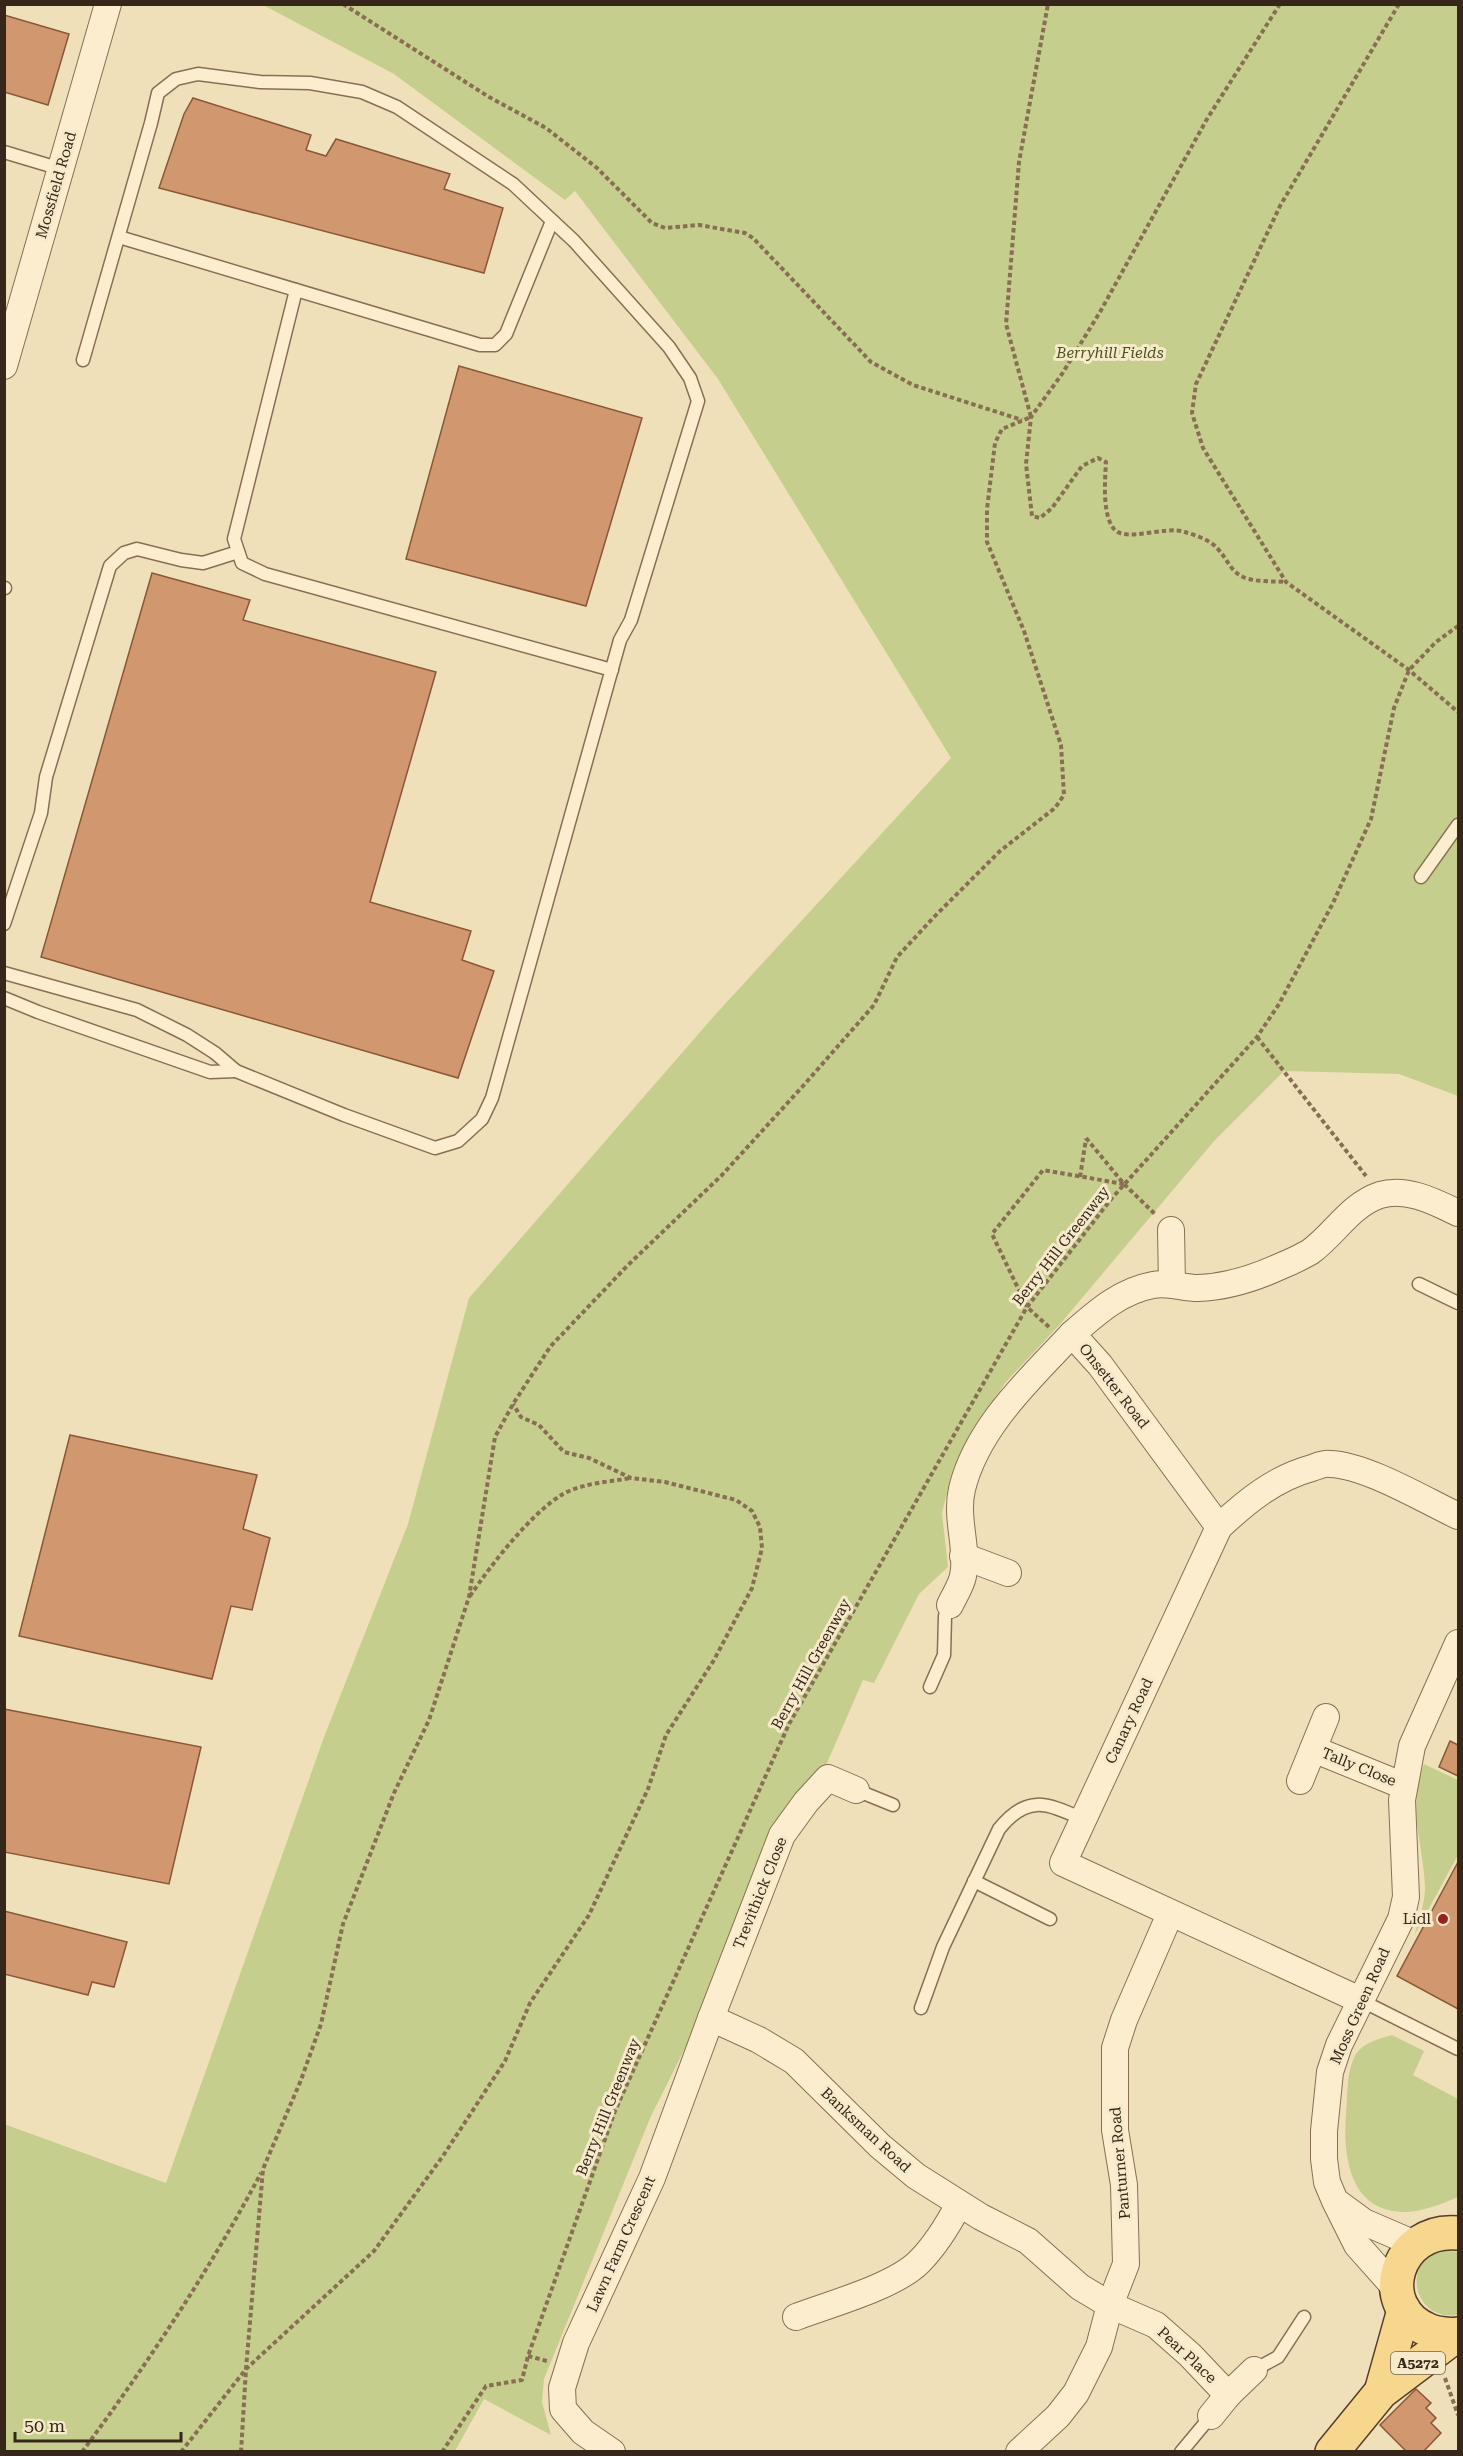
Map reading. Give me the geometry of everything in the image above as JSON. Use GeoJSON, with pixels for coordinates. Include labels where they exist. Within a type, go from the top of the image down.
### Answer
{"type":"FeatureCollection","features":[{"type":"Feature","properties":{"kind":"main road"},"geometry":{"type":"LineString","coordinates":[[1415,2244],[1434,2233],[1454,2230]]}},
{"type":"Feature","properties":{"kind":"main road","name":"A5272"},"geometry":{"type":"LineString","coordinates":[[1380,2392],[1401,2300],[1400,2266],[1415,2244]]}},
{"type":"Feature","properties":{"kind":"main road","name":"A5272"},"geometry":{"type":"LineString","coordinates":[[1401,2300],[1415,2322],[1428,2331],[1457,2334]]}},
{"type":"Feature","properties":{"kind":"main road","name":"A5272"},"geometry":{"type":"LineString","coordinates":[[1332,2451],[1380,2392],[1457,2334]]}},
{"type":"Feature","properties":{"kind":"street","name":"Mossfield Road"},"geometry":{"type":"LineString","coordinates":[[4,366],[108,4]]}},
{"type":"Feature","properties":{"kind":"street","name":"Onsetter Road"},"geometry":{"type":"LineString","coordinates":[[1219,1527],[1100,1365],[1072,1334],[1101,1308],[1127,1293],[1153,1285],[1221,1287],[1283,1266],[1310,1251],[1357,1207],[1381,1195],[1399,1194],[1426,1198],[1458,1213]]}},
{"type":"Feature","properties":{"kind":"street"},"geometry":{"type":"LineString","coordinates":[[1171,1230],[1172,1284]]}},
{"type":"Feature","properties":{"kind":"street"},"geometry":{"type":"LineString","coordinates":[[950,1605],[963,1576],[959,1519],[962,1489],[977,1453],[1002,1410],[1072,1334]]}},
{"type":"Feature","properties":{"kind":"street","name":"Canary Road"},"geometry":{"type":"LineString","coordinates":[[1360,2000],[1063,1863],[1219,1527],[1257,1494],[1300,1471],[1328,1463],[1356,1467],[1458,1516]]}},
{"type":"Feature","properties":{"kind":"street"},"geometry":{"type":"LineString","coordinates":[[963,1556],[1008,1573]]}},
{"type":"Feature","properties":{"kind":"street","name":"Moss Green Road"},"geometry":{"type":"LineString","coordinates":[[1401,2300],[1357,2245],[1327,2181],[1324,2159],[1326,2103],[1330,2072],[1339,2045],[1401,1919],[1406,1897],[1402,1800],[1412,1746],[1458,1643]]}},
{"type":"Feature","properties":{"kind":"street","name":"Tally Close"},"geometry":{"type":"LineString","coordinates":[[1300,1781],[1326,1717]]}},
{"type":"Feature","properties":{"kind":"street","name":"Tally Close"},"geometry":{"type":"LineString","coordinates":[[1313,1749],[1404,1786]]}},
{"type":"Feature","properties":{"kind":"street","name":"Trevithick Close"},"geometry":{"type":"LineString","coordinates":[[711,2018],[782,1835],[834,1768],[856,1790]]}},
{"type":"Feature","properties":{"kind":"street","name":"Panturner Road"},"geometry":{"type":"LineString","coordinates":[[1019,2451],[1058,2416],[1076,2393],[1099,2347],[1110,2305],[1126,2264],[1124,2185],[1115,2130],[1116,2048],[1124,2020],[1170,1914]]}},
{"type":"Feature","properties":{"kind":"street","name":"Banksman Road"},"geometry":{"type":"LineString","coordinates":[[711,2018],[759,2040],[794,2061],[889,2154],[916,2176],[959,2204],[1028,2241],[1080,2287],[1110,2305]]}},
{"type":"Feature","properties":{"kind":"street","name":"Lawn Farm Crescent"},"geometry":{"type":"LineString","coordinates":[[612,2451],[583,2432],[563,2409],[562,2388],[576,2343],[652,2178],[711,2018]]}},
{"type":"Feature","properties":{"kind":"street"},"geometry":{"type":"LineString","coordinates":[[1335,2201],[1364,2222],[1415,2244]]}},
{"type":"Feature","properties":{"kind":"street"},"geometry":{"type":"LineString","coordinates":[[795,2317],[893,2280],[918,2263],[940,2238],[959,2204]]}},
{"type":"Feature","properties":{"kind":"street","name":"Pear Place"},"geometry":{"type":"LineString","coordinates":[[1110,2305],[1156,2325],[1190,2355],[1228,2395]]}},
{"type":"Feature","properties":{"kind":"street","name":"Pear Place"},"geometry":{"type":"LineString","coordinates":[[1211,2416],[1228,2395],[1254,2370]]}},
{"type":"Feature","properties":{"kind":"lane"},"geometry":{"type":"LineString","coordinates":[[4,973],[127,1007],[159,1019],[215,1053],[236,1071],[344,1115],[435,1148],[458,1141],[482,1119],[492,1098],[620,640],[631,620],[698,401],[690,378],[669,347],[574,241],[513,184],[397,107],[362,92],[310,83],[260,82],[198,74],[176,79],[158,93],[83,360]]}},
{"type":"Feature","properties":{"kind":"lane"},"geometry":{"type":"LineString","coordinates":[[4,153],[61,169]]}},
{"type":"Feature","properties":{"kind":"lane"},"geometry":{"type":"LineString","coordinates":[[118,237],[480,345],[495,345],[506,334],[552,221]]}},
{"type":"Feature","properties":{"kind":"lane"},"geometry":{"type":"LineString","coordinates":[[296,290],[234,539],[242,562],[265,574],[612,670]]}},
{"type":"Feature","properties":{"kind":"lane"},"geometry":{"type":"LineString","coordinates":[[4,924],[41,813],[46,777],[110,566],[124,553],[137,549],[203,563],[238,552]]}},
{"type":"Feature","properties":{"kind":"lane"},"geometry":{"type":"LineString","coordinates":[[1421,877],[1458,825]]}},
{"type":"Feature","properties":{"kind":"lane"},"geometry":{"type":"LineString","coordinates":[[4,998],[210,1072],[236,1071]]}},
{"type":"Feature","properties":{"kind":"lane"},"geometry":{"type":"LineString","coordinates":[[1419,1284],[1458,1303]]}},
{"type":"Feature","properties":{"kind":"lane"},"geometry":{"type":"LineString","coordinates":[[930,1687],[944,1655],[945,1616],[950,1605]]}},
{"type":"Feature","properties":{"kind":"lane"},"geometry":{"type":"LineString","coordinates":[[856,1790],[893,1805]]}},
{"type":"Feature","properties":{"kind":"lane"},"geometry":{"type":"LineString","coordinates":[[921,2008],[943,1947],[999,1829],[1009,1815],[1023,1806],[1039,1803],[1083,1819]]}},
{"type":"Feature","properties":{"kind":"lane"},"geometry":{"type":"LineString","coordinates":[[974,1881],[1050,1919]]}},
{"type":"Feature","properties":{"kind":"lane"},"geometry":{"type":"LineString","coordinates":[[1360,2000],[1458,2049]]}},
{"type":"Feature","properties":{"kind":"lane"},"geometry":{"type":"LineString","coordinates":[[1254,2370],[1278,2357],[1304,2318]]}},
{"type":"Feature","properties":{"kind":"lane"},"geometry":{"type":"LineString","coordinates":[[1180,2451],[1211,2416]]}},
{"type":"Feature","properties":{"kind":"path"},"geometry":{"type":"LineString","coordinates":[[342,4],[489,97],[546,128],[597,168],[652,223],[665,228],[699,225],[745,234],[753,238],[872,362],[885,370],[913,386],[1022,420]]}},
{"type":"Feature","properties":{"kind":"path"},"geometry":{"type":"LineString","coordinates":[[1047,4],[1019,162],[1006,324],[1031,417],[1026,464],[1032,516],[1040,518],[1052,508],[1082,466],[1098,458],[1104,459],[1107,462],[1104,486],[1108,514],[1112,528],[1117,532],[1124,536],[1182,531],[1217,548],[1234,572],[1248,579],[1286,582]]}},
{"type":"Feature","properties":{"kind":"path"},"geometry":{"type":"LineString","coordinates":[[82,2451],[119,2402],[196,2288],[263,2169],[301,2080],[321,2024],[347,1914],[394,1793],[429,1720],[469,1597],[495,1437],[513,1404],[550,1347],[627,1266],[722,1175],[859,1023],[874,1005],[897,957],[911,941],[1000,850],[1055,808],[1064,795],[1061,746],[1024,632],[987,542],[987,509],[995,443],[1002,429],[1031,417],[1062,374],[1100,312],[1208,119],[1280,4]]}},
{"type":"Feature","properties":{"kind":"path"},"geometry":{"type":"LineString","coordinates":[[1399,4],[1280,206],[1196,384],[1192,413],[1203,448],[1286,582],[1409,670],[1458,712]]}},
{"type":"Feature","properties":{"kind":"path"},"geometry":{"type":"LineString","coordinates":[[1409,670],[1436,642],[1458,626]]}},
{"type":"Feature","properties":{"kind":"path","name":"Berry Hill Greenway"},"geometry":{"type":"LineString","coordinates":[[442,2451],[486,2386],[522,2380],[528,2355],[615,2111],[789,1724],[1027,1307],[1124,1184],[1257,1036],[1280,1004],[1333,903],[1371,819],[1394,708],[1409,670]]}},
{"type":"Feature","properties":{"kind":"path"},"geometry":{"type":"LineString","coordinates":[[1257,1036],[1381,1195]]}},
{"type":"Feature","properties":{"kind":"path"},"geometry":{"type":"LineString","coordinates":[[1080,1177],[1086,1138],[1124,1184],[1171,1230]]}},
{"type":"Feature","properties":{"kind":"path"},"geometry":{"type":"LineString","coordinates":[[1027,1307],[992,1234],[1043,1170],[1124,1184]]}},
{"type":"Feature","properties":{"kind":"path"},"geometry":{"type":"LineString","coordinates":[[513,1404],[522,1417],[539,1425],[564,1452],[589,1458],[631,1478]]}},
{"type":"Feature","properties":{"kind":"path"},"geometry":{"type":"LineString","coordinates":[[181,2451],[246,2369],[374,2251],[443,2156],[505,2061],[530,2002],[589,1915],[648,1789],[666,1735],[714,1660],[752,1588],[762,1548],[760,1527],[752,1511],[736,1500],[665,1482],[631,1478],[585,1485],[564,1494],[548,1506],[495,1560],[469,1597]]}},
{"type":"Feature","properties":{"kind":"path"},"geometry":{"type":"LineString","coordinates":[[241,2451],[263,2169]]}},
{"type":"Feature","properties":{"kind":"green space","name":"Berryhill Fields"},"geometry":{"type":"Polygon","coordinates":[[[263,5],[1458,5],[1458,1096],[1399,1074],[1284,1071],[1215,1140],[1061,1323],[1005,1383],[970,1437],[951,1476],[942,1513],[948,1567],[919,1594],[874,1683],[863,1680],[821,1777],[651,2116],[544,2379],[542,2402],[551,2435],[484,2399],[455,2451],[5,2451],[4,2124],[166,2183],[324,1737],[408,1524],[469,1298],[714,1016],[951,758],[718,379],[575,191],[565,200],[394,74],[263,5]]]}},
{"type":"Feature","properties":{"kind":"green space"},"geometry":{"type":"Polygon","coordinates":[[[1424,1764],[1458,1780],[1458,1855],[1414,1936],[1425,1893],[1416,1811],[1419,1781],[1424,1764]]]}},
{"type":"Feature","properties":{"kind":"green space"},"geometry":{"type":"Polygon","coordinates":[[[1392,2035],[1424,2051],[1413,2075],[1458,2099],[1458,2197],[1430,2208],[1408,2212],[1383,2209],[1370,2201],[1352,2176],[1346,2145],[1345,2129],[1350,2068],[1359,2050],[1372,2041],[1392,2035]]]}},
{"type":"Feature","properties":{"kind":"green space"},"geometry":{"type":"Polygon","coordinates":[[[1444,2250],[1458,2252],[1458,2315],[1442,2315],[1430,2309],[1422,2300],[1417,2288],[1417,2276],[1421,2265],[1430,2256],[1444,2250]]]}},
{"type":"Feature","properties":{"kind":"building"},"geometry":{"type":"Polygon","coordinates":[[[4,15],[69,34],[48,105],[4,92],[4,15]]]}},
{"type":"Feature","properties":{"kind":"building"},"geometry":{"type":"Polygon","coordinates":[[[193,98],[311,135],[306,150],[326,156],[336,139],[450,174],[444,189],[503,208],[484,273],[159,188],[184,114],[193,98]]]}},
{"type":"Feature","properties":{"kind":"building"},"geometry":{"type":"Polygon","coordinates":[[[459,366],[642,418],[586,606],[406,559],[459,366]]]}},
{"type":"Feature","properties":{"kind":"building"},"geometry":{"type":"Polygon","coordinates":[[[152,573],[250,600],[243,620],[436,672],[370,902],[471,931],[462,960],[494,971],[458,1078],[41,957],[152,573]]]}},
{"type":"Feature","properties":{"kind":"building"},"geometry":{"type":"Polygon","coordinates":[[[70,1435],[257,1475],[243,1529],[270,1538],[252,1610],[231,1606],[212,1679],[19,1636],[70,1435]]]}},
{"type":"Feature","properties":{"kind":"building"},"geometry":{"type":"Polygon","coordinates":[[[4,1709],[201,1747],[169,1884],[4,1852],[4,1709]]]}},
{"type":"Feature","properties":{"kind":"building"},"geometry":{"type":"Polygon","coordinates":[[[1450,1741],[1458,1745],[1458,1776],[1439,1767],[1450,1741]]]}},
{"type":"Feature","properties":{"kind":"building","name":"Lidl"},"geometry":{"type":"Polygon","coordinates":[[[1458,1862],[1458,2009],[1397,1976],[1458,1862]]]}},
{"type":"Feature","properties":{"kind":"building"},"geometry":{"type":"Polygon","coordinates":[[[4,1911],[127,1942],[114,1987],[92,1982],[88,1995],[4,1974],[4,1911]]]}},
{"type":"Feature","properties":{"kind":"building"},"geometry":{"type":"Polygon","coordinates":[[[1416,2389],[1431,2403],[1426,2408],[1436,2418],[1431,2423],[1441,2433],[1423,2452],[1407,2452],[1380,2425],[1416,2389]]]}},
{"type":"Feature","properties":{"kind":"place","name":"Lidl"},"geometry":{"type":"Point","coordinates":[1443,1919]}}]}
